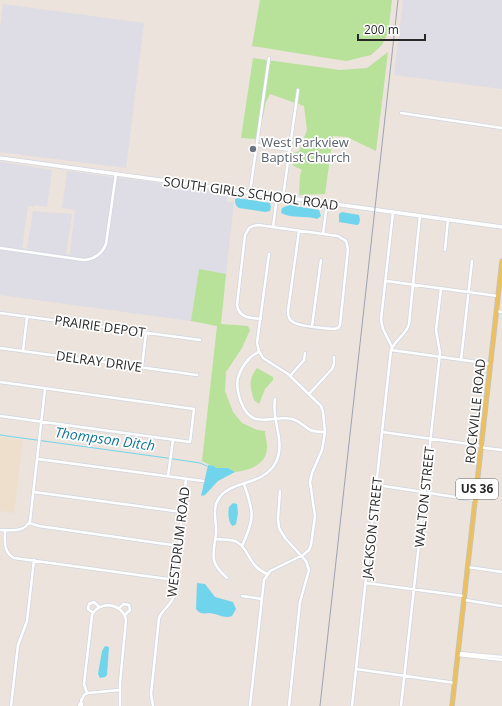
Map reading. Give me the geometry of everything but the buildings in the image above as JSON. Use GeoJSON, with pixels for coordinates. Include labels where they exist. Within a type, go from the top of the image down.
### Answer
{"type":"FeatureCollection","features":[{"type":"Feature","properties":{"kind":"main road","name":"SOUTH GIRLS SCHOOL ROAD"},"geometry":{"type":"LineString","coordinates":[[0,158],[502,227]]}},
{"type":"Feature","properties":{"kind":"main road","name":"ROCKVILLE ROAD"},"geometry":{"type":"LineString","coordinates":[[452,706],[502,261]]}},
{"type":"Feature","properties":{"kind":"street"},"geometry":{"type":"LineString","coordinates":[[250,193],[269,58]]}},
{"type":"Feature","properties":{"kind":"street"},"geometry":{"type":"LineString","coordinates":[[283,197],[298,90]]}},
{"type":"Feature","properties":{"kind":"street"},"geometry":{"type":"LineString","coordinates":[[401,114],[502,128]]}},
{"type":"Feature","properties":{"kind":"street"},"geometry":{"type":"LineString","coordinates":[[257,145],[290,150]]}},
{"type":"Feature","properties":{"kind":"street"},"geometry":{"type":"LineString","coordinates":[[0,248],[86,260],[96,257],[103,251],[106,244],[116,174]]}},
{"type":"Feature","properties":{"kind":"street"},"geometry":{"type":"LineString","coordinates":[[273,227],[277,197]]}},
{"type":"Feature","properties":{"kind":"street"},"geometry":{"type":"LineString","coordinates":[[322,234],[327,204]]}},
{"type":"Feature","properties":{"kind":"street"},"geometry":{"type":"LineString","coordinates":[[392,348],[382,323],[394,212]]}},
{"type":"Feature","properties":{"kind":"street"},"geometry":{"type":"LineString","coordinates":[[392,348],[408,329],[420,215]]}},
{"type":"Feature","properties":{"kind":"street"},"geometry":{"type":"LineString","coordinates":[[445,250],[448,219]]}},
{"type":"Feature","properties":{"kind":"street"},"geometry":{"type":"LineString","coordinates":[[261,319],[246,317],[240,313],[237,304],[246,231],[255,225],[273,227],[340,237],[346,241],[348,249],[340,325],[338,328],[334,329],[296,324],[290,319],[288,311],[299,231]]}},
{"type":"Feature","properties":{"kind":"street"},"geometry":{"type":"LineString","coordinates":[[250,706],[264,580],[267,574],[272,570],[302,556],[310,548],[315,516],[310,482],[312,473],[322,450],[326,432],[322,408],[290,376],[265,360],[259,352],[258,343],[269,254]]}},
{"type":"Feature","properties":{"kind":"street"},"geometry":{"type":"LineString","coordinates":[[312,326],[321,260]]}},
{"type":"Feature","properties":{"kind":"street"},"geometry":{"type":"LineString","coordinates":[[461,360],[472,261]]}},
{"type":"Feature","properties":{"kind":"street"},"geometry":{"type":"LineString","coordinates":[[386,281],[498,296]]}},
{"type":"Feature","properties":{"kind":"street","name":"WALTON STREET"},"geometry":{"type":"LineString","coordinates":[[401,706],[440,357],[440,348],[436,330],[441,289]]}},
{"type":"Feature","properties":{"kind":"street"},"geometry":{"type":"LineString","coordinates":[[496,311],[502,312]]}},
{"type":"Feature","properties":{"kind":"street","name":"PRAIRIE DEPOT"},"geometry":{"type":"LineString","coordinates":[[0,313],[200,340]]}},
{"type":"Feature","properties":{"kind":"street"},"geometry":{"type":"LineString","coordinates":[[23,351],[26,317]]}},
{"type":"Feature","properties":{"kind":"street"},"geometry":{"type":"LineString","coordinates":[[142,367],[146,333]]}},
{"type":"Feature","properties":{"kind":"street","name":"DELRAY DRIVE"},"geometry":{"type":"LineString","coordinates":[[0,348],[197,375]]}},
{"type":"Feature","properties":{"kind":"street"},"geometry":{"type":"LineString","coordinates":[[392,348],[490,364]]}},
{"type":"Feature","properties":{"kind":"street","name":"JACKSON STREET"},"geometry":{"type":"LineString","coordinates":[[352,706],[392,348]]}},
{"type":"Feature","properties":{"kind":"street"},"geometry":{"type":"LineString","coordinates":[[259,352],[251,356],[240,372],[237,382],[238,394],[243,407],[252,416],[263,420],[291,419],[313,431],[326,432]]}},
{"type":"Feature","properties":{"kind":"street"},"geometry":{"type":"LineString","coordinates":[[290,376],[304,360],[305,353]]}},
{"type":"Feature","properties":{"kind":"street"},"geometry":{"type":"LineString","coordinates":[[309,394],[332,369],[334,357]]}},
{"type":"Feature","properties":{"kind":"street"},"geometry":{"type":"LineString","coordinates":[[0,382],[194,409],[190,442],[0,416]]}},
{"type":"Feature","properties":{"kind":"street"},"geometry":{"type":"LineString","coordinates":[[0,530],[21,530],[30,523],[45,389]]}},
{"type":"Feature","properties":{"kind":"street"},"geometry":{"type":"LineString","coordinates":[[227,578],[218,570],[214,562],[213,555],[217,528],[215,510],[218,499],[226,490],[262,477],[275,463],[279,453],[280,442],[275,420],[275,399]]}},
{"type":"Feature","properties":{"kind":"street"},"geometry":{"type":"LineString","coordinates":[[382,432],[502,450]]}},
{"type":"Feature","properties":{"kind":"street","name":"WESTDRUM ROAD"},"geometry":{"type":"LineString","coordinates":[[153,706],[150,694],[159,618],[160,614],[172,600],[186,479],[168,476],[173,440]]}},
{"type":"Feature","properties":{"kind":"street"},"geometry":{"type":"LineString","coordinates":[[38,459],[168,476]]}},
{"type":"Feature","properties":{"kind":"street"},"geometry":{"type":"LineString","coordinates":[[186,479],[203,481]]}},
{"type":"Feature","properties":{"kind":"street"},"geometry":{"type":"LineString","coordinates":[[242,546],[250,529],[252,515],[251,504],[244,484]]}},
{"type":"Feature","properties":{"kind":"street"},"geometry":{"type":"LineString","coordinates":[[376,485],[476,500]]}},
{"type":"Feature","properties":{"kind":"street"},"geometry":{"type":"LineString","coordinates":[[280,491],[278,519],[280,530],[285,538],[302,556],[307,564],[309,572],[300,602],[289,706]]}},
{"type":"Feature","properties":{"kind":"street"},"geometry":{"type":"LineString","coordinates":[[34,492],[182,512]]}},
{"type":"Feature","properties":{"kind":"street"},"geometry":{"type":"LineString","coordinates":[[30,523],[39,526],[179,546]]}},
{"type":"Feature","properties":{"kind":"street"},"geometry":{"type":"LineString","coordinates":[[5,530],[5,546],[9,554],[14,558],[175,580]]}},
{"type":"Feature","properties":{"kind":"street"},"geometry":{"type":"LineString","coordinates":[[215,539],[234,541],[242,546],[253,564],[259,570],[267,574]]}},
{"type":"Feature","properties":{"kind":"street"},"geometry":{"type":"LineString","coordinates":[[11,706],[18,646],[27,621],[34,560]]}},
{"type":"Feature","properties":{"kind":"street"},"geometry":{"type":"LineString","coordinates":[[468,567],[502,572]]}},
{"type":"Feature","properties":{"kind":"street"},"geometry":{"type":"LineString","coordinates":[[366,583],[465,598],[502,606]]}},
{"type":"Feature","properties":{"kind":"street"},"geometry":{"type":"LineString","coordinates":[[242,596],[262,599]]}},
{"type":"Feature","properties":{"kind":"street"},"geometry":{"type":"LineString","coordinates":[[93,613],[88,609],[89,604],[94,602],[99,607]]}},
{"type":"Feature","properties":{"kind":"street"},"geometry":{"type":"LineString","coordinates":[[119,608],[124,604],[129,605],[130,610],[125,614]]}},
{"type":"Feature","properties":{"kind":"street"},"geometry":{"type":"LineString","coordinates":[[87,693],[84,684],[93,613],[99,607],[104,605],[119,608],[125,614],[126,623],[120,706]]}},
{"type":"Feature","properties":{"kind":"street"},"geometry":{"type":"LineString","coordinates":[[459,654],[502,658]]}},
{"type":"Feature","properties":{"kind":"street"},"geometry":{"type":"LineString","coordinates":[[356,669],[455,683]]}},
{"type":"Feature","properties":{"kind":"street"},"geometry":{"type":"LineString","coordinates":[[80,706],[81,700],[87,693],[93,691],[120,690]]}},
{"type":"Feature","properties":{"kind":"shaded area"},"geometry":{"type":"Polygon","coordinates":[[[403,0],[502,0],[502,89],[394,75],[403,0]]]}},
{"type":"Feature","properties":{"kind":"shaded area"},"geometry":{"type":"Polygon","coordinates":[[[3,4],[144,23],[126,168],[0,152],[0,27],[3,4]]]}},
{"type":"Feature","properties":{"kind":"shaded area"},"geometry":{"type":"Polygon","coordinates":[[[0,162],[52,170],[47,207],[34,205],[34,207],[28,206],[22,248],[27,249],[33,211],[72,214],[66,254],[70,254],[75,210],[62,208],[67,171],[227,192],[227,202],[234,202],[226,274],[199,270],[191,321],[0,295],[0,162]]]}},
{"type":"Feature","properties":{"kind":"shaded area"},"geometry":{"type":"Polygon","coordinates":[[[0,437],[23,440],[14,513],[0,511],[0,437]]]}},
{"type":"Feature","properties":{"kind":"green space"},"geometry":{"type":"Polygon","coordinates":[[[260,0],[392,0],[388,33],[382,45],[371,55],[346,61],[252,46],[260,0]]]}},
{"type":"Feature","properties":{"kind":"green space"},"geometry":{"type":"Polygon","coordinates":[[[388,52],[376,151],[347,137],[333,136],[325,194],[299,195],[300,175],[302,170],[294,166],[290,161],[272,161],[275,154],[285,156],[299,151],[307,130],[304,106],[270,94],[266,102],[258,139],[241,138],[253,58],[340,70],[367,68],[388,52]]]}},
{"type":"Feature","properties":{"kind":"green space"},"geometry":{"type":"Polygon","coordinates":[[[199,269],[226,274],[221,324],[248,326],[250,330],[242,348],[226,372],[225,391],[233,412],[242,423],[257,430],[265,431],[267,447],[264,458],[256,466],[235,472],[228,468],[216,468],[202,461],[217,326],[191,321],[199,269]]]}},
{"type":"Feature","properties":{"kind":"green space"},"geometry":{"type":"Polygon","coordinates":[[[257,368],[273,377],[273,380],[265,389],[259,404],[254,400],[251,388],[252,376],[257,368]]]}},
{"type":"Feature","properties":{"kind":"water"},"geometry":{"type":"Polygon","coordinates":[[[238,198],[270,203],[270,211],[265,212],[239,208],[235,201],[235,199],[238,198]]]}},
{"type":"Feature","properties":{"kind":"water"},"geometry":{"type":"Polygon","coordinates":[[[289,205],[319,210],[321,216],[317,219],[290,216],[281,213],[282,208],[289,205]]]}},
{"type":"Feature","properties":{"kind":"water"},"geometry":{"type":"Polygon","coordinates":[[[342,212],[359,215],[359,224],[339,222],[339,214],[342,212]]]}},
{"type":"Feature","properties":{"kind":"water"},"geometry":{"type":"Polygon","coordinates":[[[208,465],[216,468],[228,468],[235,472],[218,481],[205,495],[201,496],[208,465]]]}},
{"type":"Feature","properties":{"kind":"water"},"geometry":{"type":"Polygon","coordinates":[[[233,503],[237,504],[238,513],[236,524],[233,526],[229,520],[228,512],[229,507],[233,503]]]}},
{"type":"Feature","properties":{"kind":"water"},"geometry":{"type":"Polygon","coordinates":[[[197,583],[205,584],[215,597],[233,602],[236,609],[232,616],[224,617],[210,613],[200,613],[196,609],[197,583]]]}},
{"type":"Feature","properties":{"kind":"water"},"geometry":{"type":"Polygon","coordinates":[[[105,646],[109,647],[107,675],[100,678],[98,674],[102,651],[105,646]]]}},
{"type":"Feature","properties":{"kind":"waterway","name":"Thompson Ditch"},"geometry":{"type":"LineString","coordinates":[[0,435],[167,458],[200,463],[207,466]]}},
{"type":"Feature","properties":{"kind":"railway"},"geometry":{"type":"LineString","coordinates":[[320,706],[398,0]]}},
{"type":"Feature","properties":{"kind":"place","name":"West Parkview Baptist Church"},"geometry":{"type":"Point","coordinates":[253,149]}}]}
